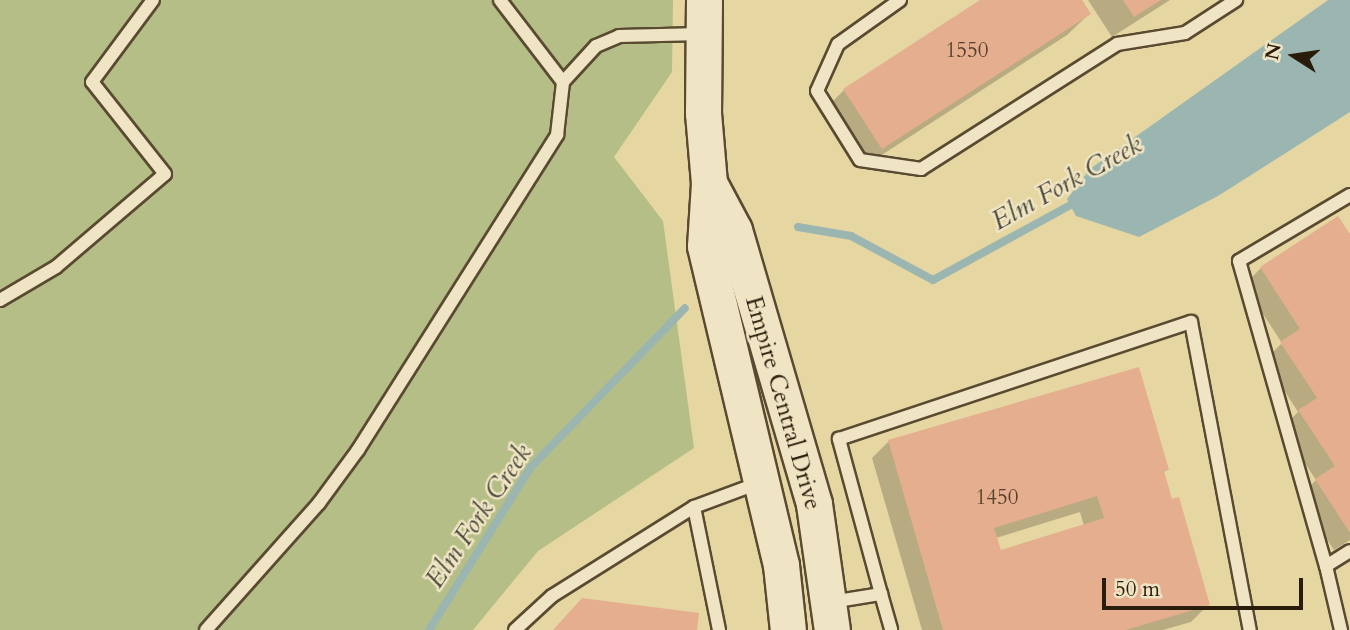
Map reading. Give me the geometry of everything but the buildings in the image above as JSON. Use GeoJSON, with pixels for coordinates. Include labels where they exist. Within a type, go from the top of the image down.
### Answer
{"type":"FeatureCollection","features":[{"type":"Feature","properties":{"kind":"street","name":"Empire Central Drive"},"geometry":{"type":"LineString","coordinates":[[703,17],[709,183],[705,246],[781,565],[788,630]]}},
{"type":"Feature","properties":{"kind":"street","name":"Empire Central Drive"},"geometry":{"type":"LineString","coordinates":[[709,183],[734,230],[814,504],[831,616]]}},
{"type":"Feature","properties":{"kind":"lane"},"geometry":{"type":"LineString","coordinates":[[0,300],[56,267],[165,174],[92,82],[153,0]]}},
{"type":"Feature","properties":{"kind":"lane"},"geometry":{"type":"LineString","coordinates":[[500,0],[563,82]]}},
{"type":"Feature","properties":{"kind":"lane"},"geometry":{"type":"LineString","coordinates":[[900,0],[838,44],[817,91],[860,160],[921,169],[1117,44],[1185,33],[1236,0]]}},
{"type":"Feature","properties":{"kind":"lane"},"geometry":{"type":"LineString","coordinates":[[206,630],[319,503],[358,450],[557,135],[563,82],[596,46],[620,36],[703,17]]}},
{"type":"Feature","properties":{"kind":"lane"},"geometry":{"type":"LineString","coordinates":[[1341,630],[1326,566],[1239,261],[1350,195]]}},
{"type":"Feature","properties":{"kind":"lane"},"geometry":{"type":"LineString","coordinates":[[891,630],[839,439],[1191,322],[1248,629]]}},
{"type":"Feature","properties":{"kind":"lane"},"geometry":{"type":"LineString","coordinates":[[515,630],[552,596],[694,506],[762,482]]}},
{"type":"Feature","properties":{"kind":"lane"},"geometry":{"type":"LineString","coordinates":[[694,506],[719,630]]}},
{"type":"Feature","properties":{"kind":"lane"},"geometry":{"type":"LineString","coordinates":[[1326,566],[1350,551]]}},
{"type":"Feature","properties":{"kind":"lane"},"geometry":{"type":"LineString","coordinates":[[831,616],[881,594]]}},
{"type":"Feature","properties":{"kind":"green space"},"geometry":{"type":"Polygon","coordinates":[[[0,0],[673,0],[672,72],[614,157],[663,221],[694,448],[538,551],[473,630],[0,630],[0,0]]]}},
{"type":"Feature","properties":{"kind":"water"},"geometry":{"type":"Polygon","coordinates":[[[1328,0],[1350,0],[1350,112],[1218,196],[1139,237],[1076,216],[1067,199],[1090,169],[1328,0]]]}},
{"type":"Feature","properties":{"kind":"waterway","name":"Elm Fork Creek"},"geometry":{"type":"LineString","coordinates":[[798,227],[851,236],[933,280],[1078,201]]}},
{"type":"Feature","properties":{"kind":"waterway","name":"Elm Fork Creek"},"geometry":{"type":"LineString","coordinates":[[429,630],[531,467],[685,308]]}}]}
